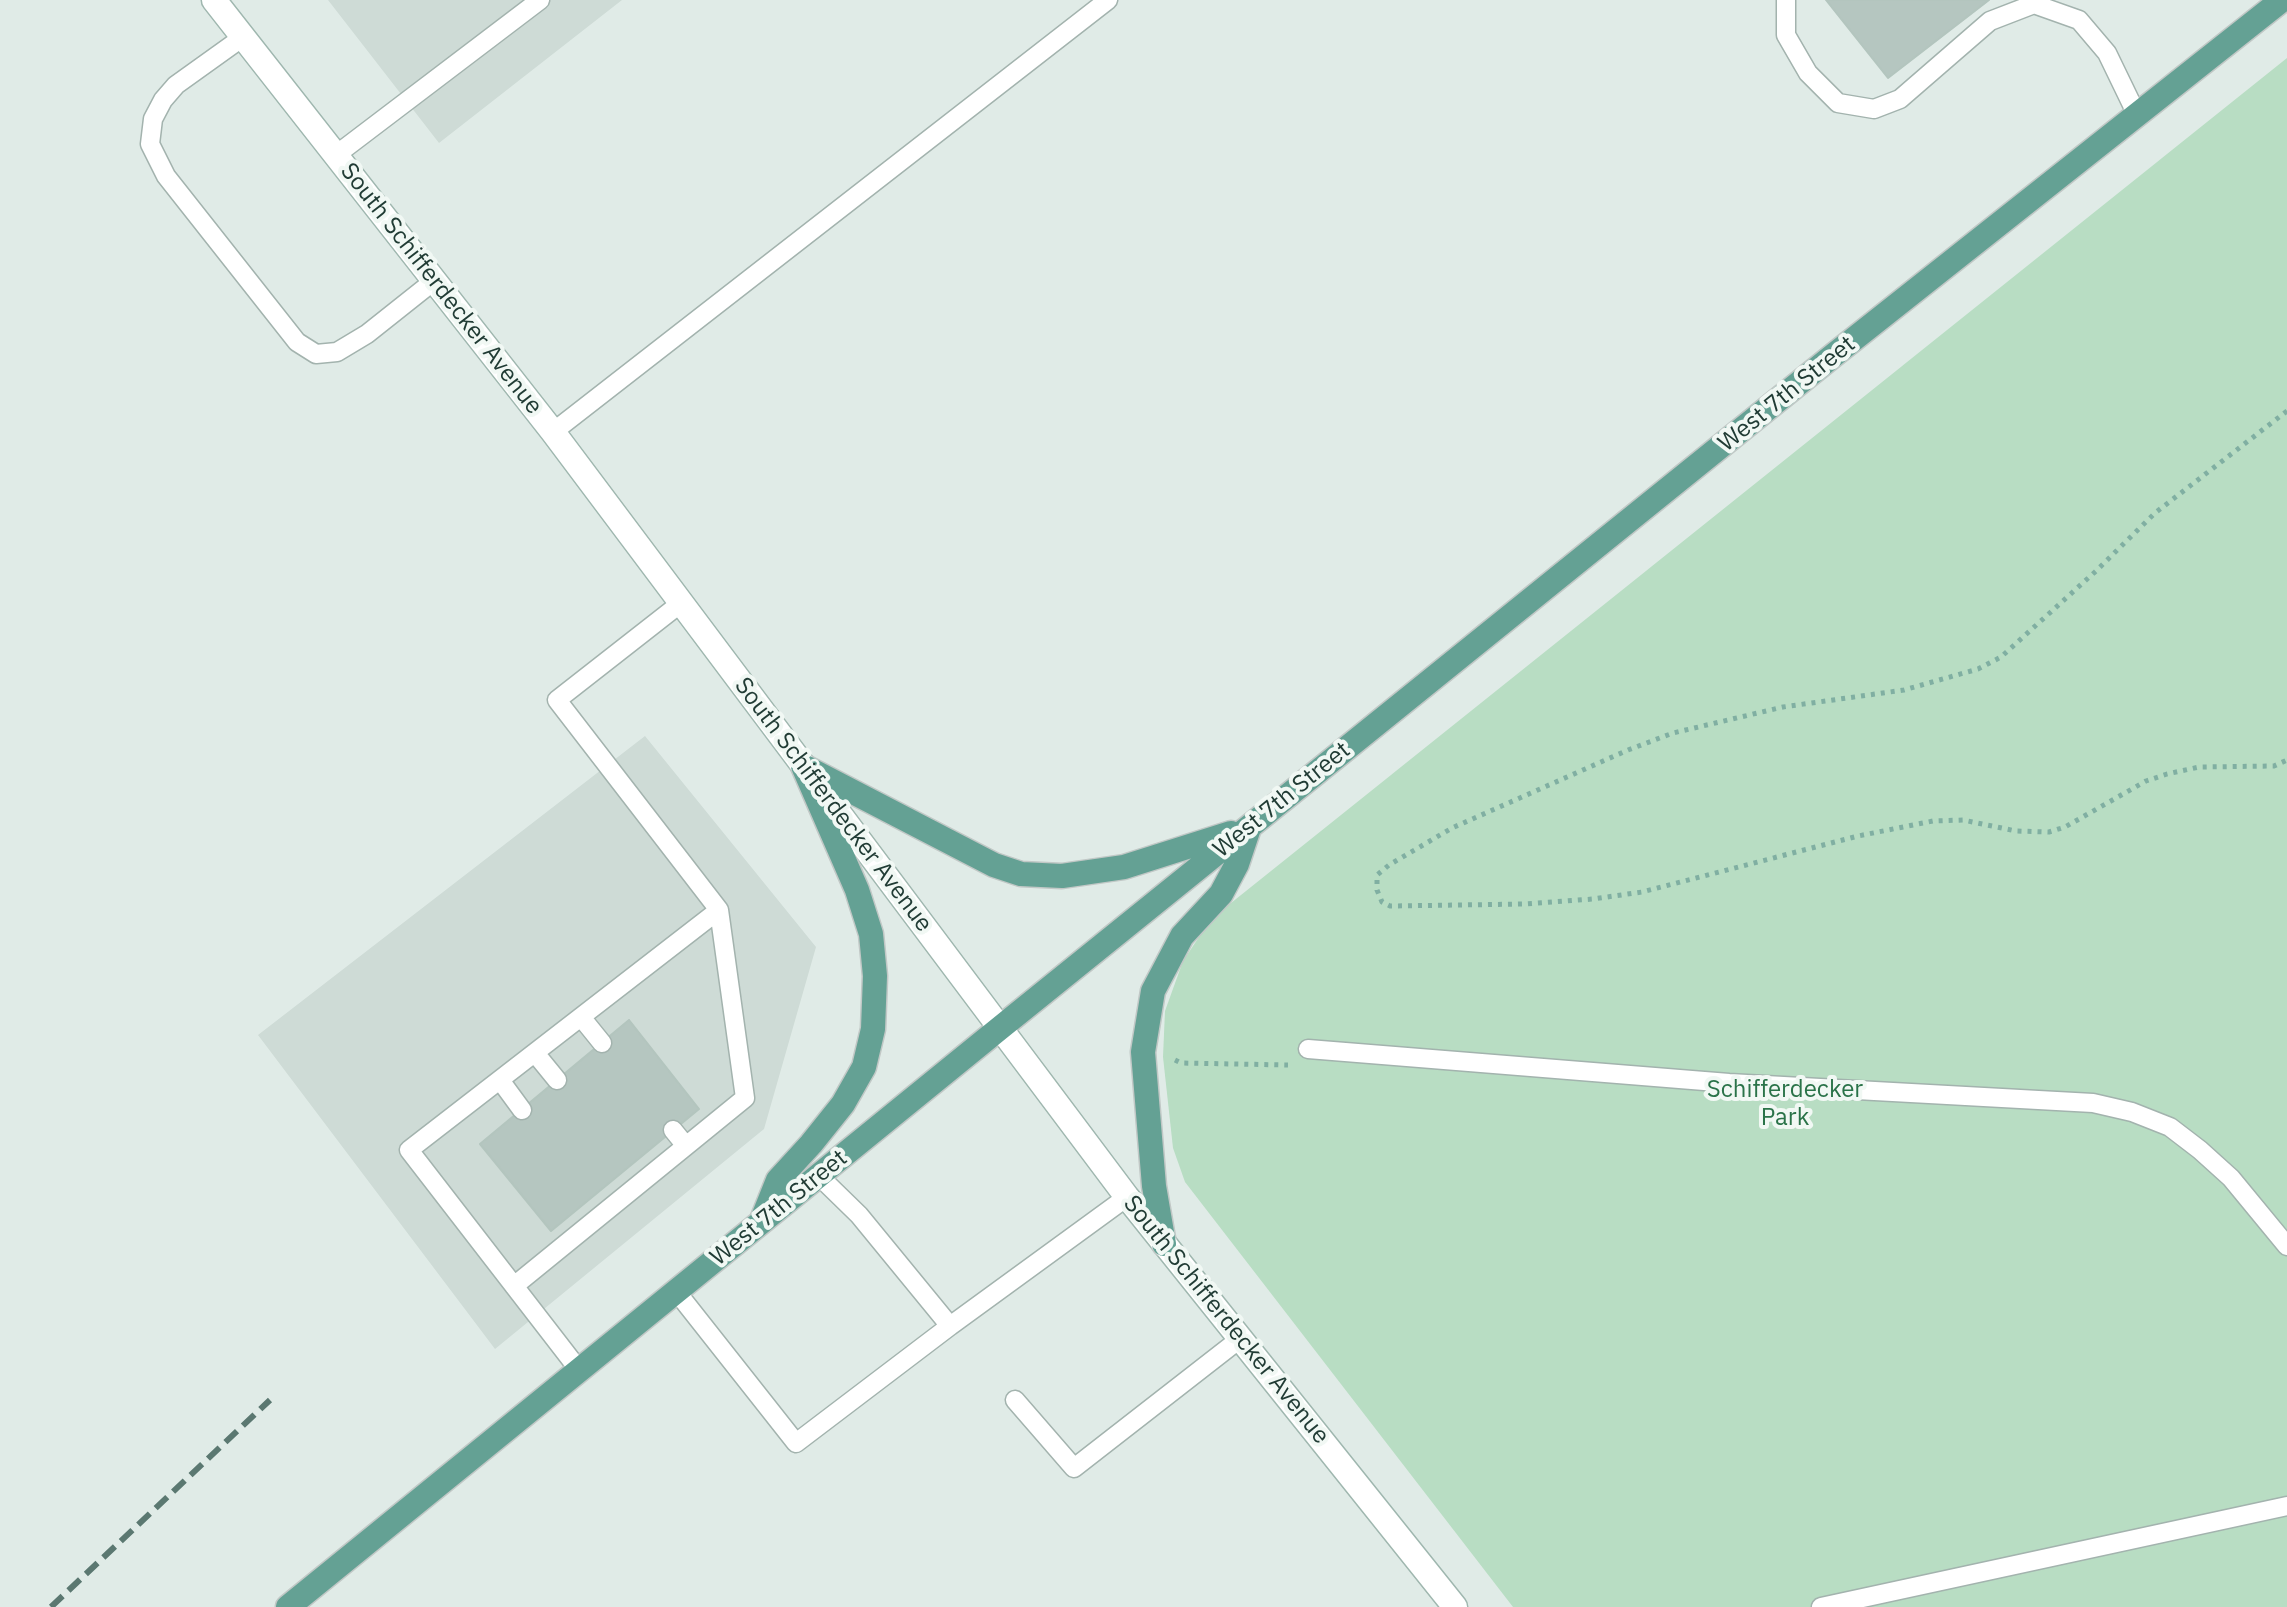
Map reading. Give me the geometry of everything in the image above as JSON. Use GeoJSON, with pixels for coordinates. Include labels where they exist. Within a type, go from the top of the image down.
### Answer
{"type":"FeatureCollection","features":[{"type":"Feature","properties":{"kind":"main road","name":"South Schifferdecker Avenue"},"geometry":{"type":"LineString","coordinates":[[214,0],[553,432],[1127,1197],[1455,1607]]}},
{"type":"Feature","properties":{"kind":"main road","name":"West 7th Street"},"geometry":{"type":"LineString","coordinates":[[288,1607],[1835,354],[2282,0]]}},
{"type":"Feature","properties":{"kind":"main road"},"geometry":{"type":"LineString","coordinates":[[803,766],[994,865],[1021,874],[1062,876],[1124,867],[1249,827]]}},
{"type":"Feature","properties":{"kind":"main road"},"geometry":{"type":"LineString","coordinates":[[761,1223],[778,1180],[843,1104],[864,1067],[873,1029],[875,976],[871,934],[857,890],[803,766]]}},
{"type":"Feature","properties":{"kind":"main road"},"geometry":{"type":"LineString","coordinates":[[1164,1244],[1154,1186],[1143,1052],[1153,991],[1182,936],[1221,894],[1237,864],[1249,827]]}},
{"type":"Feature","properties":{"kind":"lane"},"geometry":{"type":"LineString","coordinates":[[336,155],[540,0]]}},
{"type":"Feature","properties":{"kind":"lane"},"geometry":{"type":"LineString","coordinates":[[553,432],[1108,0]]}},
{"type":"Feature","properties":{"kind":"lane"},"geometry":{"type":"LineString","coordinates":[[1786,0],[1786,35],[1808,73],[1838,103],[1874,109],[1900,99],[1990,21],[2034,4],[2079,20],[2107,53],[2137,115]]}},
{"type":"Feature","properties":{"kind":"lane"},"geometry":{"type":"LineString","coordinates":[[243,37],[176,85],[153,119],[150,144],[166,176],[297,342],[316,354],[337,352],[367,334],[435,280]]}},
{"type":"Feature","properties":{"kind":"lane"},"geometry":{"type":"LineString","coordinates":[[514,1286],[595,1206],[635,1174],[686,1146],[745,1098],[719,910],[557,700],[681,603]]}},
{"type":"Feature","properties":{"kind":"lane"},"geometry":{"type":"LineString","coordinates":[[579,1370],[409,1150],[719,910]]}},
{"type":"Feature","properties":{"kind":"lane"},"geometry":{"type":"LineString","coordinates":[[581,1017],[602,1043]]}},
{"type":"Feature","properties":{"kind":"lane"},"geometry":{"type":"LineString","coordinates":[[1308,1049],[1729,1083],[2093,1103],[2132,1112],[2170,1127],[2231,1178],[2287,1246]]}},
{"type":"Feature","properties":{"kind":"lane"},"geometry":{"type":"LineString","coordinates":[[535,1053],[557,1080]]}},
{"type":"Feature","properties":{"kind":"lane"},"geometry":{"type":"LineString","coordinates":[[500,1080],[522,1110]]}},
{"type":"Feature","properties":{"kind":"lane"},"geometry":{"type":"LineString","coordinates":[[673,1130],[686,1146]]}},
{"type":"Feature","properties":{"kind":"lane"},"geometry":{"type":"LineString","coordinates":[[819,1176],[859,1215],[950,1326]]}},
{"type":"Feature","properties":{"kind":"lane"},"geometry":{"type":"LineString","coordinates":[[676,1291],[796,1443],[1127,1197]]}},
{"type":"Feature","properties":{"kind":"lane"},"geometry":{"type":"LineString","coordinates":[[1015,1400],[1074,1468],[1241,1338]]}},
{"type":"Feature","properties":{"kind":"lane"},"geometry":{"type":"LineString","coordinates":[[1821,1607],[2287,1506]]}},
{"type":"Feature","properties":{"kind":"path"},"geometry":{"type":"LineString","coordinates":[[2287,411],[2155,513],[2001,657],[1978,669],[1904,690],[1783,707],[1673,733],[1452,828],[1389,865],[1377,875],[1377,890],[1382,902],[1390,906],[1525,904],[1593,899],[1642,892],[1858,836],[1933,821],[1963,820],[2016,831],[2049,832],[2065,827],[2146,781],[2167,774],[2199,767],[2274,766],[2287,760]]}},
{"type":"Feature","properties":{"kind":"path"},"geometry":{"type":"LineString","coordinates":[[1171,1055],[1181,1063],[1292,1065],[1308,1049]]}},
{"type":"Feature","properties":{"kind":"shaded area"},"geometry":{"type":"Polygon","coordinates":[[[328,0],[622,0],[439,143],[328,0]]]}},
{"type":"Feature","properties":{"kind":"shaded area"},"geometry":{"type":"Polygon","coordinates":[[[645,736],[816,947],[764,1129],[495,1349],[258,1035],[645,736]]]}},
{"type":"Feature","properties":{"kind":"green space","name":"Schifferdecker Park"},"geometry":{"type":"Polygon","coordinates":[[[2287,58],[2287,1607],[1513,1607],[1185,1182],[1173,1148],[1163,1057],[1165,1011],[1183,961],[1211,919],[2287,58]]]}},
{"type":"Feature","properties":{"kind":"building"},"geometry":{"type":"Polygon","coordinates":[[[1826,0],[1989,0],[1888,78],[1826,0]]]}},
{"type":"Feature","properties":{"kind":"building"},"geometry":{"type":"Polygon","coordinates":[[[629,1020],[699,1109],[551,1231],[480,1144],[629,1020]]]}},
{"type":"Feature","properties":{"kind":"railway"},"geometry":{"type":"LineString","coordinates":[[51,1607],[270,1400]]}}]}
